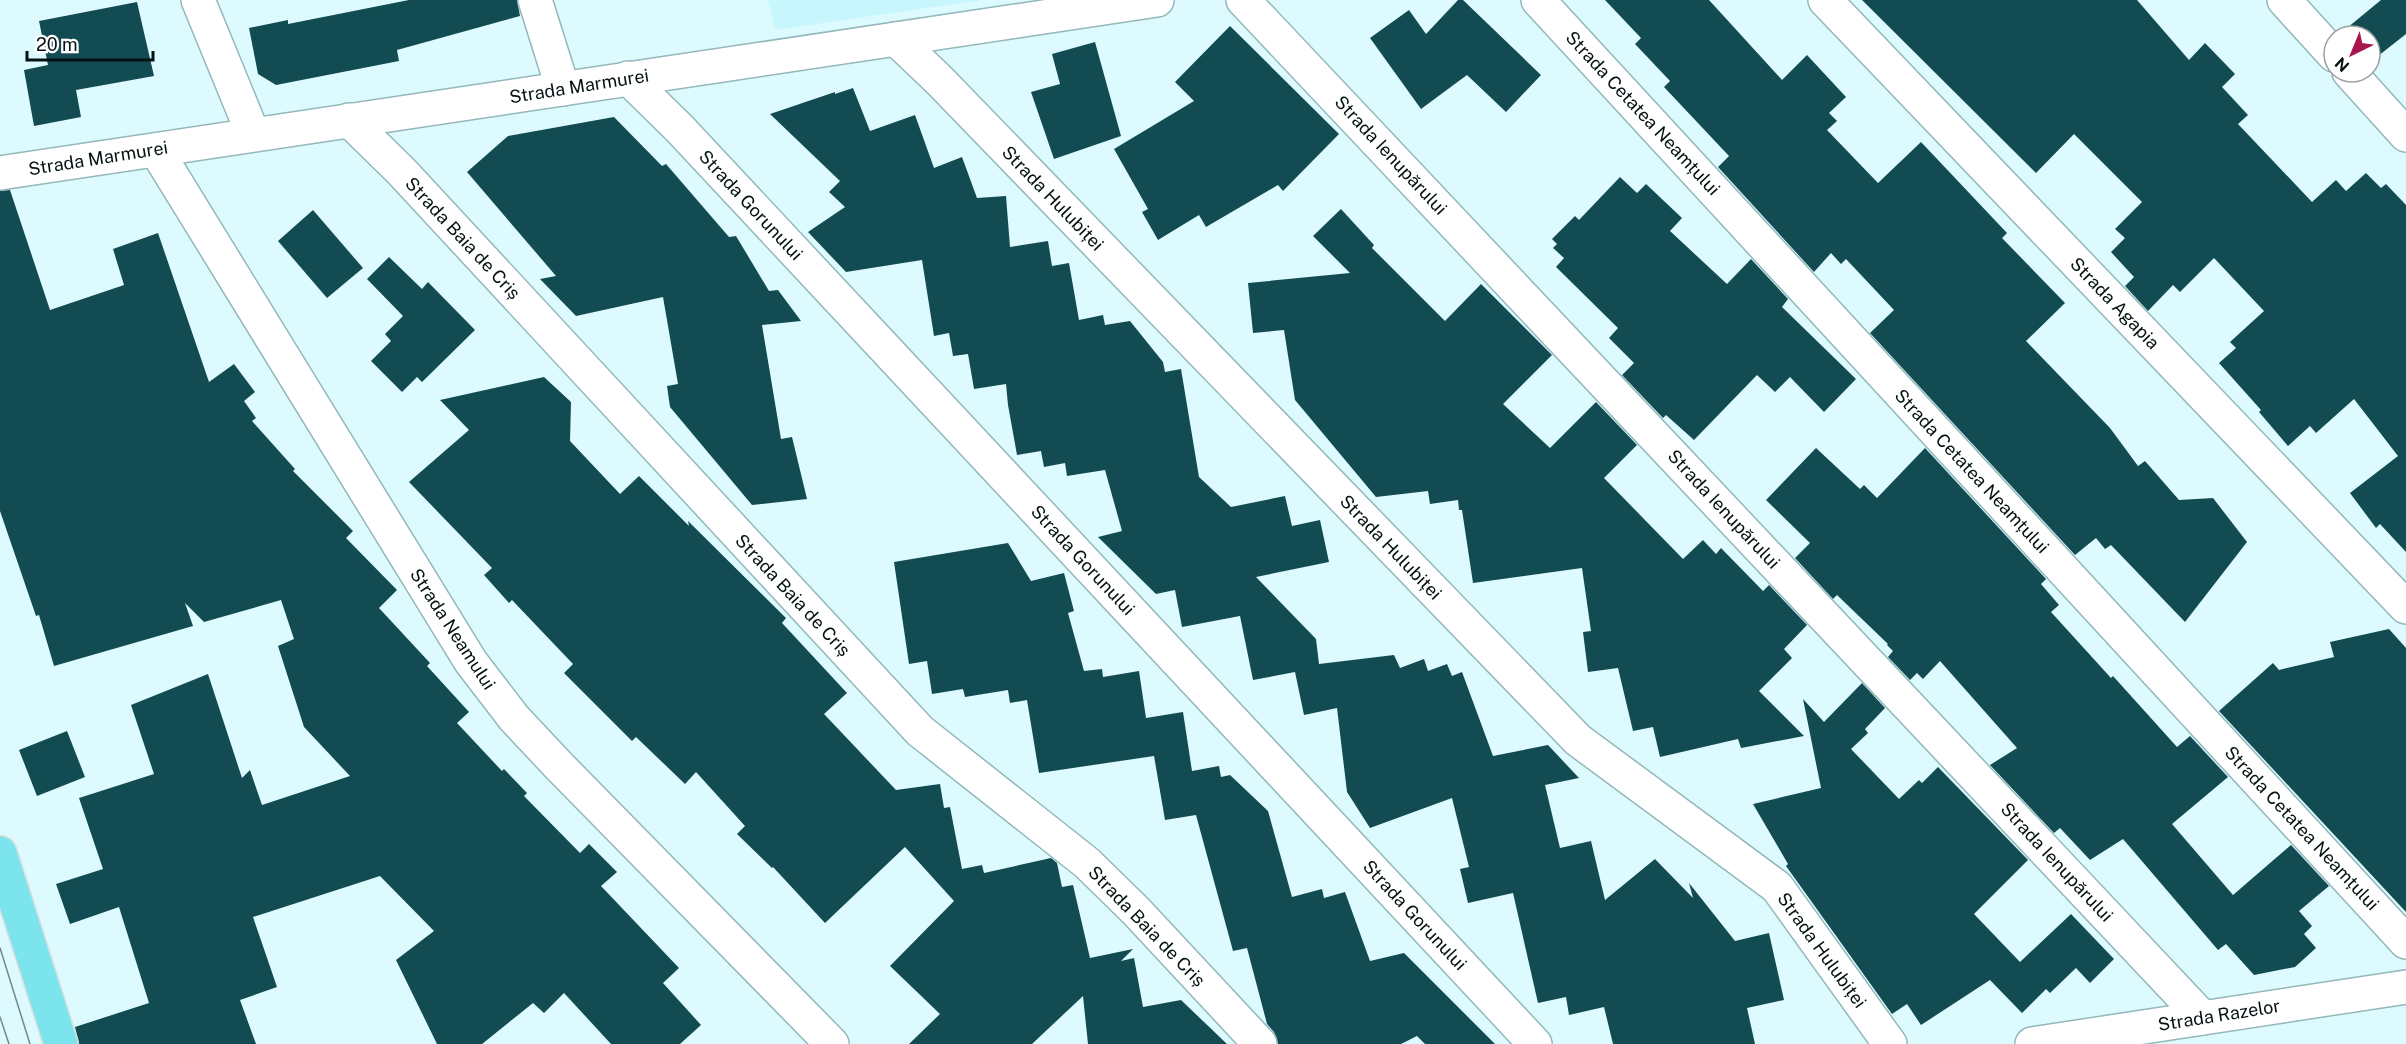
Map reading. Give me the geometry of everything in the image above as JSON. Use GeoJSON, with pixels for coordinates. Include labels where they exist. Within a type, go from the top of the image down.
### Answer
{"type":"FeatureCollection","features":[{"type":"Feature","properties":{"kind":"main road"},"geometry":{"type":"LineString","coordinates":[[0,853],[61,1044]]}},
{"type":"Feature","properties":{"kind":"street"},"geometry":{"type":"LineString","coordinates":[[198,0],[254,134]]}},
{"type":"Feature","properties":{"kind":"street"},"geometry":{"type":"LineString","coordinates":[[535,0],[563,88]]}},
{"type":"Feature","properties":{"kind":"street","name":"Strada Marmurei"},"geometry":{"type":"LineString","coordinates":[[0,173],[1157,0]]}},
{"type":"Feature","properties":{"kind":"street","name":"Strada Ienupărului"},"geometry":{"type":"LineString","coordinates":[[1243,0],[2203,1018]]}},
{"type":"Feature","properties":{"kind":"street","name":"Strada Cetatea Neamțului"},"geometry":{"type":"LineString","coordinates":[[1538,0],[2406,942]]}},
{"type":"Feature","properties":{"kind":"street","name":"Strada Agapia"},"geometry":{"type":"LineString","coordinates":[[1825,0],[2406,607]]}},
{"type":"Feature","properties":{"kind":"street"},"geometry":{"type":"LineString","coordinates":[[2284,0],[2322,42]]}},
{"type":"Feature","properties":{"kind":"street","name":"Strada Hulubiței"},"geometry":{"type":"LineString","coordinates":[[896,39],[949,90],[1578,740],[1777,887],[1890,1044]]}},
{"type":"Feature","properties":{"kind":"street","name":"Strada Gorunului"},"geometry":{"type":"LineString","coordinates":[[628,78],[696,147],[1535,1044]]}},
{"type":"Feature","properties":{"kind":"street"},"geometry":{"type":"LineString","coordinates":[[2360,84],[2406,135]]}},
{"type":"Feature","properties":{"kind":"street","name":"Strada Baia de Criș"},"geometry":{"type":"LineString","coordinates":[[349,120],[402,172],[920,731],[1087,863],[1136,911],[1260,1044]]}},
{"type":"Feature","properties":{"kind":"street","name":"Strada Neamului"},"geometry":{"type":"LineString","coordinates":[[156,150],[471,662],[485,681],[514,718],[560,767],[832,1044]]}},
{"type":"Feature","properties":{"kind":"street","name":"Strada Razelor"},"geometry":{"type":"LineString","coordinates":[[2032,1044],[2154,1035],[2203,1018],[2406,987]]}},
{"type":"Feature","properties":{"kind":"shaded area"},"geometry":{"type":"Polygon","coordinates":[[[768,0],[982,0],[775,30],[768,0]]]}},
{"type":"Feature","properties":{"kind":"building"},"geometry":{"type":"Polygon","coordinates":[[[409,0],[517,0],[520,16],[397,50],[399,61],[276,85],[258,74],[249,28],[288,20],[288,24],[409,0]]]}},
{"type":"Feature","properties":{"kind":"building"},"geometry":{"type":"Polygon","coordinates":[[[1458,0],[1463,0],[1541,75],[1506,112],[1467,75],[1421,109],[1370,38],[1409,10],[1426,34],[1458,0]]]}},
{"type":"Feature","properties":{"kind":"building"},"geometry":{"type":"Polygon","coordinates":[[[1605,0],[1709,0],[1782,80],[1807,55],[1846,97],[1829,113],[1837,121],[1827,130],[1878,183],[1921,142],[2007,233],[2002,238],[2065,303],[2026,341],[2110,428],[2138,466],[2145,461],[2179,500],[2213,498],[2247,542],[2185,622],[2111,545],[2105,549],[2096,538],[2075,555],[1870,333],[1894,310],[1846,259],[1841,264],[1831,253],[1814,272],[1718,167],[1729,156],[1664,87],[1670,81],[1635,44],[1641,38],[1605,0]]]}},
{"type":"Feature","properties":{"kind":"building"},"geometry":{"type":"Polygon","coordinates":[[[1862,0],[2137,0],[2189,60],[2205,43],[2235,74],[2222,87],[2248,115],[2238,124],[2312,202],[2336,180],[2346,191],[2366,173],[2381,188],[2386,184],[2406,205],[2406,552],[2380,524],[2376,528],[2350,493],[2398,456],[2354,399],[2316,433],[2310,426],[2288,446],[2259,412],[2261,410],[2219,363],[2236,348],[2230,342],[2264,311],[2214,258],[2180,292],[2173,285],[2148,311],[2125,286],[2134,277],[2111,252],[2125,238],[2115,229],[2142,202],[2074,134],[2036,173],[1862,0]]]}},
{"type":"Feature","properties":{"kind":"building"},"geometry":{"type":"Polygon","coordinates":[[[2381,0],[2406,0],[2406,34],[2382,53],[2382,24],[2352,24],[2381,0]]]}},
{"type":"Feature","properties":{"kind":"building"},"geometry":{"type":"Polygon","coordinates":[[[137,2],[154,76],[76,90],[81,117],[34,126],[24,70],[48,65],[39,21],[137,2]]]}},
{"type":"Feature","properties":{"kind":"building"},"geometry":{"type":"Polygon","coordinates":[[[1230,26],[1339,134],[1283,191],[1278,185],[1206,227],[1199,215],[1158,240],[1142,212],[1148,209],[1114,149],[1194,101],[1175,82],[1230,26]]]}},
{"type":"Feature","properties":{"kind":"building"},"geometry":{"type":"Polygon","coordinates":[[[1095,42],[1121,136],[1054,159],[1031,92],[1060,84],[1052,54],[1095,42]]]}},
{"type":"Feature","properties":{"kind":"building"},"geometry":{"type":"Polygon","coordinates":[[[853,88],[870,131],[915,115],[934,168],[962,157],[977,198],[1006,196],[1010,247],[1048,241],[1052,266],[1069,263],[1079,320],[1103,315],[1105,325],[1130,321],[1163,362],[1165,372],[1181,369],[1199,477],[1231,507],[1285,496],[1292,526],[1320,520],[1329,562],[1256,577],[1316,639],[1319,664],[1394,655],[1400,668],[1424,659],[1428,671],[1447,664],[1452,676],[1462,672],[1493,756],[1548,745],[1579,778],[1545,785],[1560,848],[1591,841],[1605,900],[1655,859],[1693,898],[1689,883],[1735,941],[1769,933],[1784,1000],[1747,1008],[1755,1044],[1613,1044],[1604,1007],[1569,1015],[1566,997],[1538,1003],[1513,893],[1468,903],[1460,869],[1469,867],[1452,798],[1370,828],[1347,792],[1337,708],[1304,715],[1295,672],[1253,680],[1240,616],[1182,627],[1175,590],[1156,594],[1098,537],[1122,531],[1105,470],[1067,476],[1065,463],[1044,467],[1041,451],[1017,455],[1006,384],[974,389],[968,354],[953,356],[949,333],[934,336],[922,260],[846,272],[808,232],[845,207],[829,192],[840,181],[770,114],[853,88]]]}},
{"type":"Feature","properties":{"kind":"building"},"geometry":{"type":"Polygon","coordinates":[[[614,117],[662,166],[666,164],[729,237],[736,236],[769,291],[778,290],[801,321],[762,325],[781,439],[792,437],[807,499],[752,505],[670,407],[667,386],[678,384],[663,297],[576,316],[540,279],[556,276],[467,172],[508,136],[614,117]]]}},
{"type":"Feature","properties":{"kind":"building"},"geometry":{"type":"Polygon","coordinates":[[[1620,177],[1637,193],[1646,184],[1682,218],[1670,231],[1727,284],[1751,259],[1788,299],[1782,307],[1856,379],[1824,412],[1790,377],[1775,392],[1757,375],[1694,440],[1666,415],[1663,418],[1622,375],[1634,363],[1609,338],[1618,328],[1556,267],[1564,258],[1553,248],[1557,244],[1552,239],[1575,216],[1579,220],[1620,177]]]}},
{"type":"Feature","properties":{"kind":"building"},"geometry":{"type":"Polygon","coordinates":[[[10,190],[50,310],[124,285],[113,249],[158,233],[209,382],[234,364],[255,392],[244,401],[256,418],[252,421],[295,469],[293,471],[353,531],[346,538],[397,590],[379,608],[430,663],[427,666],[469,712],[457,723],[502,771],[504,769],[527,793],[524,796],[580,853],[589,844],[617,872],[601,886],[679,968],[663,983],[701,1025],[680,1044],[611,1044],[564,993],[544,1013],[533,1003],[482,1044],[437,1044],[396,960],[434,931],[380,876],[253,917],[277,987],[240,1000],[256,1044],[79,1044],[75,1027],[149,1003],[119,907],[70,924],[56,884],[103,869],[79,798],[154,774],[131,705],[208,674],[242,778],[250,770],[262,805],[350,776],[304,727],[278,646],[294,639],[281,600],[204,622],[185,603],[193,626],[54,666],[39,615],[36,616],[0,511],[0,191],[10,190]]]}},
{"type":"Feature","properties":{"kind":"building"},"geometry":{"type":"Polygon","coordinates":[[[1341,209],[1374,245],[1372,248],[1445,321],[1481,284],[1552,355],[1503,404],[1550,448],[1596,402],[1637,445],[1604,478],[1683,559],[1703,540],[1716,554],[1721,548],[1763,591],[1769,585],[1807,625],[1784,649],[1792,658],[1759,691],[1804,736],[1741,748],[1738,739],[1660,757],[1653,727],[1633,731],[1618,668],[1588,672],[1583,632],[1591,631],[1582,568],[1473,583],[1462,510],[1459,510],[1458,500],[1430,504],[1428,491],[1376,497],[1295,400],[1284,330],[1253,333],[1248,283],[1350,273],[1313,236],[1341,209]]]}},
{"type":"Feature","properties":{"kind":"building"},"geometry":{"type":"Polygon","coordinates":[[[313,210],[363,268],[327,298],[278,241],[313,210]]]}},
{"type":"Feature","properties":{"kind":"building"},"geometry":{"type":"Polygon","coordinates":[[[389,257],[422,289],[428,282],[475,330],[422,382],[417,377],[402,392],[371,361],[391,341],[385,334],[403,316],[367,279],[389,257]]]}},
{"type":"Feature","properties":{"kind":"building"},"geometry":{"type":"Polygon","coordinates":[[[544,377],[571,402],[570,441],[620,494],[639,476],[786,618],[782,623],[847,693],[824,714],[896,790],[940,784],[944,808],[950,807],[962,869],[982,865],[984,873],[1051,858],[1057,863],[1062,887],[1073,885],[1090,958],[1133,949],[1121,961],[1134,958],[1143,1007],[1181,1000],[1227,1044],[1088,1044],[1083,996],[1032,1044],[909,1044],[940,1014],[890,966],[954,901],[905,847],[825,923],[773,867],[737,834],[745,826],[696,772],[685,784],[636,737],[632,741],[564,673],[573,664],[512,600],[509,603],[484,575],[492,568],[409,482],[469,430],[440,400],[544,377]]]}},
{"type":"Feature","properties":{"kind":"building"},"geometry":{"type":"Polygon","coordinates":[[[1816,448],[1860,489],[1864,485],[1877,498],[1925,448],[2046,579],[2041,584],[2059,605],[2051,612],[2111,678],[2113,676],[2177,747],[2190,736],[2228,777],[2172,824],[2233,895],[2291,845],[2329,886],[2299,911],[2312,926],[2304,934],[2316,948],[2295,967],[2254,975],[2226,944],[2218,950],[2123,839],[2090,860],[2060,828],[2054,833],[1990,765],[2017,748],[1940,661],[1923,679],[1917,673],[1910,680],[1888,657],[1893,651],[1888,644],[1837,595],[1833,599],[1795,558],[1810,543],[1766,500],[1816,448]]]}},
{"type":"Feature","properties":{"kind":"building"},"geometry":{"type":"Polygon","coordinates":[[[1008,543],[1031,581],[1064,573],[1074,611],[1068,613],[1084,671],[1102,669],[1103,677],[1139,671],[1146,718],[1183,712],[1192,771],[1219,766],[1221,777],[1230,775],[1268,811],[1292,897],[1322,889],[1324,898],[1345,892],[1370,961],[1404,953],[1495,1044],[1425,1044],[1417,1036],[1401,1044],[1278,1044],[1274,1032],[1267,1024],[1247,948],[1233,951],[1196,815],[1165,820],[1154,756],[1039,773],[1027,700],[1010,703],[1008,690],[965,697],[963,689],[932,694],[927,661],[909,664],[894,562],[1008,543]]]}},
{"type":"Feature","properties":{"kind":"building"},"geometry":{"type":"Polygon","coordinates":[[[2389,629],[2406,648],[2406,912],[2219,711],[2273,663],[2279,670],[2334,657],[2330,642],[2389,629]]]}},
{"type":"Feature","properties":{"kind":"building"},"geometry":{"type":"Polygon","coordinates":[[[1862,683],[1885,708],[1865,729],[1868,733],[1851,749],[1899,799],[1919,780],[1922,783],[1938,767],[2028,860],[1974,914],[2020,962],[2071,914],[2114,959],[2090,983],[2076,968],[2050,993],[2046,989],[2022,1013],[1990,980],[1921,1025],[1907,1004],[1892,1014],[1786,866],[1788,864],[1753,804],[1821,788],[1803,699],[1824,722],[1862,683]]]}},
{"type":"Feature","properties":{"kind":"building"},"geometry":{"type":"Polygon","coordinates":[[[67,731],[85,777],[37,796],[19,750],[67,731]]]}},
{"type":"Feature","properties":{"kind":"tram line"},"geometry":{"type":"LineString","coordinates":[[0,948],[30,1044]]}},
{"type":"Feature","properties":{"kind":"tram line"},"geometry":{"type":"LineString","coordinates":[[0,1017],[9,1044]]}}]}
